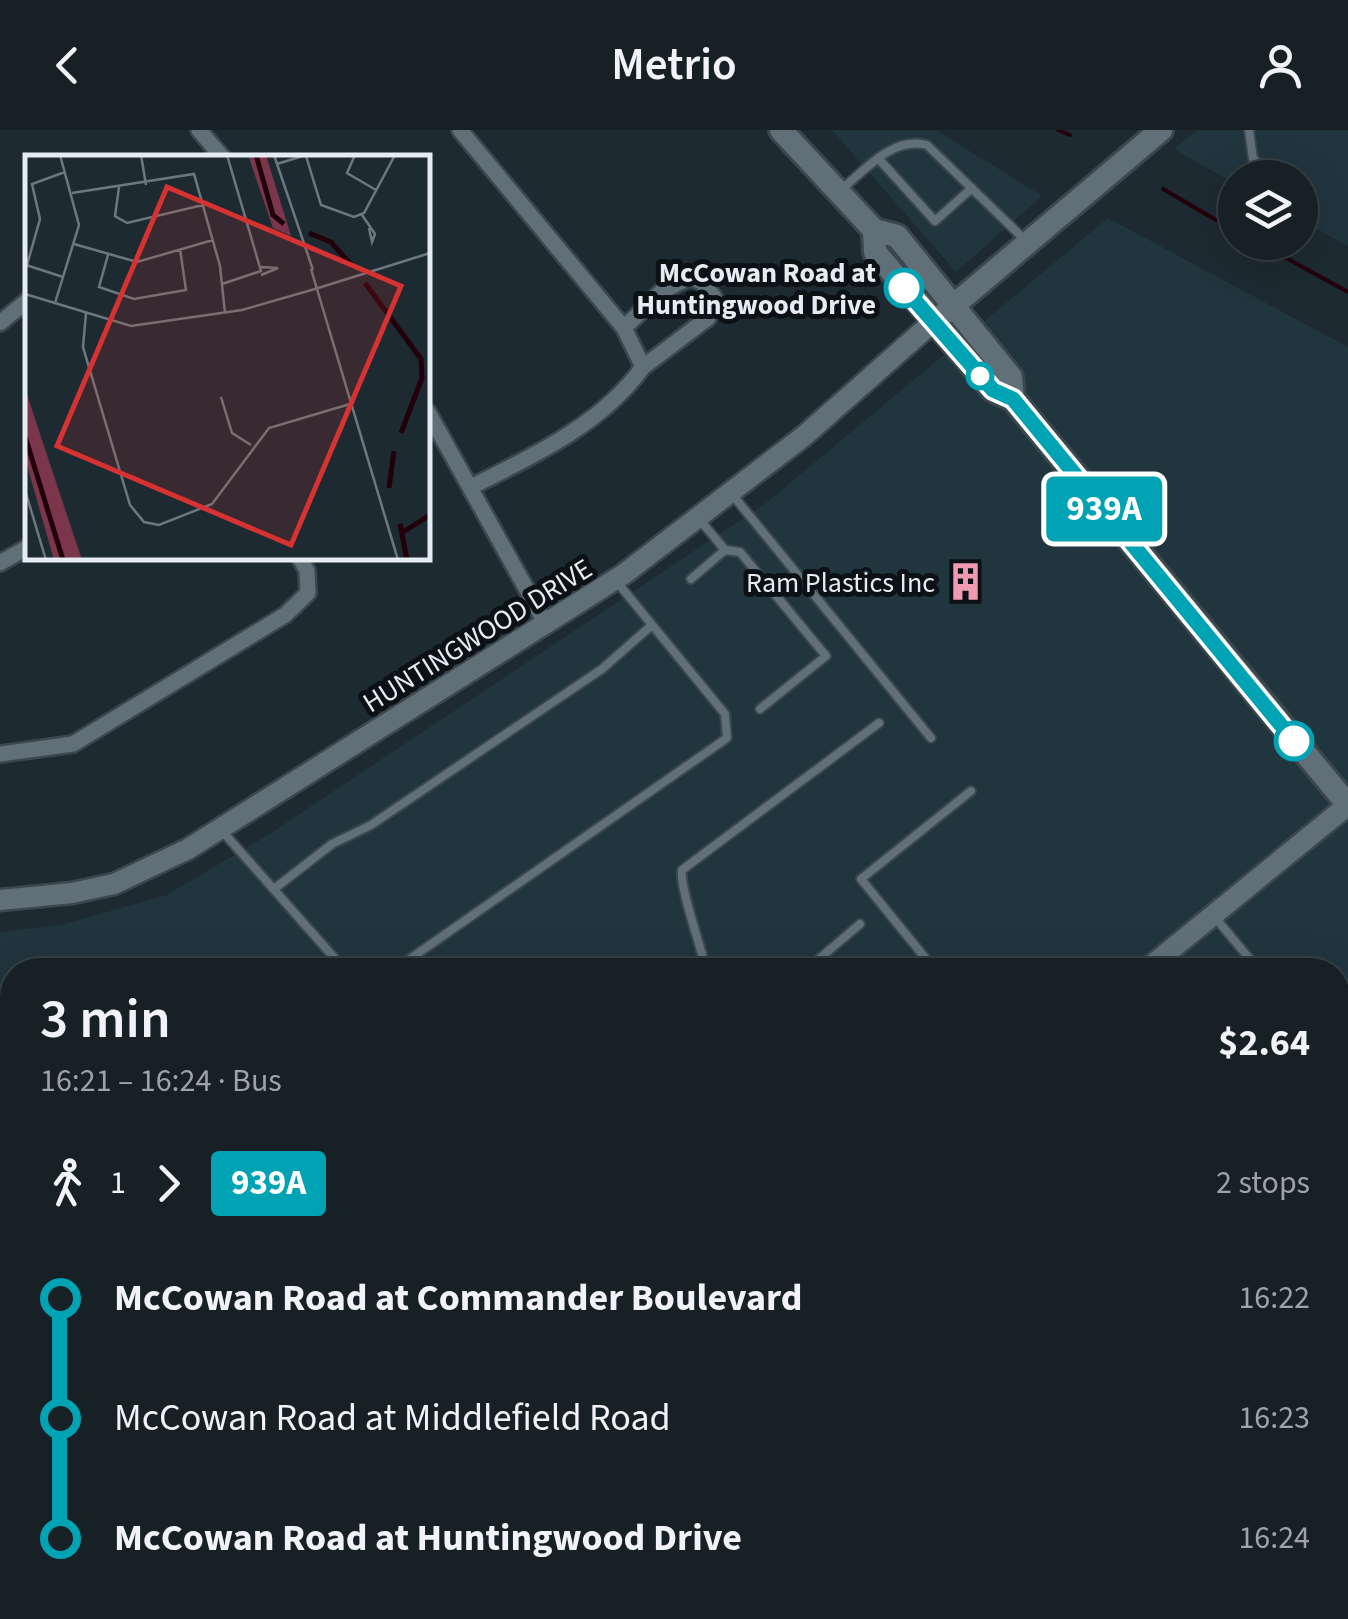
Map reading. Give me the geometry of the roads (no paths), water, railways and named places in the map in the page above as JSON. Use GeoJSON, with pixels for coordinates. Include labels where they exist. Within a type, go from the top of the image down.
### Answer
{"type":"FeatureCollection","features":[{"type":"Feature","properties":{"kind":"main road"},"geometry":{"type":"LineString","coordinates":[[781,130],[874,230],[897,236],[1011,377],[1013,399]]}},
{"type":"Feature","properties":{"kind":"main road"},"geometry":{"type":"LineString","coordinates":[[933,322],[1161,130]]}},
{"type":"Feature","properties":{"kind":"main road"},"geometry":{"type":"LineString","coordinates":[[874,230],[875,252],[993,390],[1013,399],[1348,805]]}},
{"type":"Feature","properties":{"kind":"street"},"geometry":{"type":"LineString","coordinates":[[200,130],[212,154]]}},
{"type":"Feature","properties":{"kind":"street"},"geometry":{"type":"LineString","coordinates":[[460,130],[624,328],[643,367]]}},
{"type":"Feature","properties":{"kind":"street"},"geometry":{"type":"LineString","coordinates":[[471,488],[577,430],[630,385],[643,367],[708,318],[714,297],[702,282],[690,277],[661,292],[624,328]]}},
{"type":"Feature","properties":{"kind":"street"},"geometry":{"type":"LineString","coordinates":[[0,323],[25,302]]}},
{"type":"Feature","properties":{"kind":"street","name":"HUNTINGWOOD DRIVE"},"geometry":{"type":"LineString","coordinates":[[0,900],[72,894],[114,884],[220,829],[615,580],[804,436],[933,322]]}},
{"type":"Feature","properties":{"kind":"street"},"geometry":{"type":"LineString","coordinates":[[430,416],[546,624]]}},
{"type":"Feature","properties":{"kind":"street"},"geometry":{"type":"LineString","coordinates":[[0,563],[25,549]]}},
{"type":"Feature","properties":{"kind":"street"},"geometry":{"type":"LineString","coordinates":[[0,754],[73,744],[285,615],[308,593],[307,571],[301,560]]}},
{"type":"Feature","properties":{"kind":"street"},"geometry":{"type":"LineString","coordinates":[[1161,958],[1348,805]]}},
{"type":"Feature","properties":{"kind":"lane"},"geometry":{"type":"LineString","coordinates":[[1250,130],[1254,160]]}},
{"type":"Feature","properties":{"kind":"lane"},"geometry":{"type":"LineString","coordinates":[[838,192],[878,158],[912,142],[927,146],[1028,244]]}},
{"type":"Feature","properties":{"kind":"lane"},"geometry":{"type":"LineString","coordinates":[[878,158],[935,221],[972,188]]}},
{"type":"Feature","properties":{"kind":"lane"},"geometry":{"type":"LineString","coordinates":[[730,491],[931,738]]}},
{"type":"Feature","properties":{"kind":"lane"},"geometry":{"type":"LineString","coordinates":[[697,517],[724,550],[740,552],[826,656],[760,709]]}},
{"type":"Feature","properties":{"kind":"lane"},"geometry":{"type":"LineString","coordinates":[[691,579],[724,550]]}},
{"type":"Feature","properties":{"kind":"lane"},"geometry":{"type":"LineString","coordinates":[[411,958],[727,738],[724,714],[615,580]]}},
{"type":"Feature","properties":{"kind":"lane"},"geometry":{"type":"LineString","coordinates":[[274,889],[332,844],[371,825],[602,669],[652,625]]}},
{"type":"Feature","properties":{"kind":"lane"},"geometry":{"type":"LineString","coordinates":[[704,958],[698,929],[680,882],[682,870],[878,723]]}},
{"type":"Feature","properties":{"kind":"lane"},"geometry":{"type":"LineString","coordinates":[[925,958],[861,879],[971,790]]}},
{"type":"Feature","properties":{"kind":"lane"},"geometry":{"type":"LineString","coordinates":[[220,829],[334,958]]}},
{"type":"Feature","properties":{"kind":"lane"},"geometry":{"type":"LineString","coordinates":[[1214,915],[1249,958]]}},
{"type":"Feature","properties":{"kind":"lane"},"geometry":{"type":"LineString","coordinates":[[820,958],[860,924]]}},
{"type":"Feature","properties":{"kind":"waterway"},"geometry":{"type":"LineString","coordinates":[[1058,130],[1070,135]]}},
{"type":"Feature","properties":{"kind":"waterway"},"geometry":{"type":"LineString","coordinates":[[1163,189],[1218,221]]}},
{"type":"Feature","properties":{"kind":"waterway"},"geometry":{"type":"LineString","coordinates":[[1290,260],[1348,292]]}},
{"type":"Feature","properties":{"kind":"place","name":"McCowan Road at Huntingwood Drive"},"geometry":{"type":"Point","coordinates":[904,288]}},
{"type":"Feature","properties":{"kind":"place","name":"Ram Plastics Inc"},"geometry":{"type":"Point","coordinates":[965,582]}}]}
